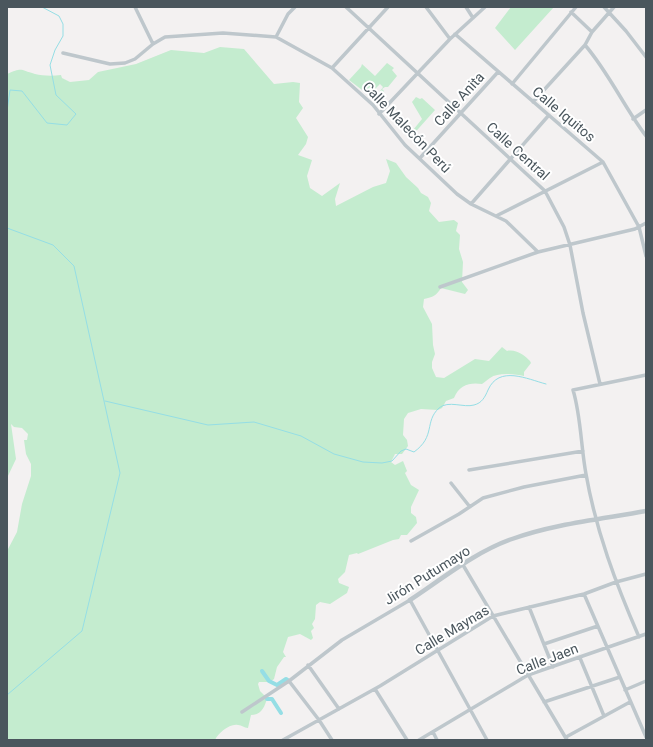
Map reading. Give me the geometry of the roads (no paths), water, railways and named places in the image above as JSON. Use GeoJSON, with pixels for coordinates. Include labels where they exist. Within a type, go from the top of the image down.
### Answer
{"type":"FeatureCollection","features":[{"type":"Feature","properties":{"kind":"street"},"geometry":{"type":"LineString","coordinates":[[135,7],[153,44]]}},
{"type":"Feature","properties":{"kind":"street"},"geometry":{"type":"LineString","coordinates":[[63,53],[110,64],[125,63],[135,59],[153,44],[165,38],[211,33],[276,37],[288,14],[295,7]]}},
{"type":"Feature","properties":{"kind":"street","name":"Calle Central"},"geometry":{"type":"LineString","coordinates":[[346,7],[368,29],[419,74],[460,114],[545,191],[564,227],[570,245],[583,313],[600,384]]}},
{"type":"Feature","properties":{"kind":"street"},"geometry":{"type":"LineString","coordinates":[[332,68],[388,7]]}},
{"type":"Feature","properties":{"kind":"street"},"geometry":{"type":"LineString","coordinates":[[426,7],[450,39]]}},
{"type":"Feature","properties":{"kind":"street"},"geometry":{"type":"LineString","coordinates":[[466,7],[473,18]]}},
{"type":"Feature","properties":{"kind":"street"},"geometry":{"type":"LineString","coordinates":[[379,114],[419,74],[450,39],[485,7]]}},
{"type":"Feature","properties":{"kind":"street"},"geometry":{"type":"LineString","coordinates":[[512,84],[576,7]]}},
{"type":"Feature","properties":{"kind":"street"},"geometry":{"type":"LineString","coordinates":[[604,7],[646,57]]}},
{"type":"Feature","properties":{"kind":"street"},"geometry":{"type":"LineString","coordinates":[[533,102],[585,45],[592,32],[614,7]]}},
{"type":"Feature","properties":{"kind":"street"},"geometry":{"type":"LineString","coordinates":[[572,12],[592,32]]}},
{"type":"Feature","properties":{"kind":"street","name":"Calle Iquitos"},"geometry":{"type":"LineString","coordinates":[[455,34],[603,162],[639,227],[646,256]]}},
{"type":"Feature","properties":{"kind":"street","name":"Calle Malecón Perú"},"geometry":{"type":"LineString","coordinates":[[276,37],[332,68],[373,105],[405,145],[471,204],[498,215],[538,252]]}},
{"type":"Feature","properties":{"kind":"street"},"geometry":{"type":"LineString","coordinates":[[585,45],[604,70],[646,136]]}},
{"type":"Feature","properties":{"kind":"street","name":"Calle Anita"},"geometry":{"type":"LineString","coordinates":[[420,158],[498,72]]}},
{"type":"Feature","properties":{"kind":"street"},"geometry":{"type":"LineString","coordinates":[[634,119],[646,110]]}},
{"type":"Feature","properties":{"kind":"street"},"geometry":{"type":"LineString","coordinates":[[471,204],[549,115]]}},
{"type":"Feature","properties":{"kind":"street"},"geometry":{"type":"LineString","coordinates":[[498,215],[603,162]]}},
{"type":"Feature","properties":{"kind":"street"},"geometry":{"type":"LineString","coordinates":[[440,287],[538,252],[639,227],[646,223]]}},
{"type":"Feature","properties":{"kind":"street"},"geometry":{"type":"LineString","coordinates":[[639,636],[616,582],[597,520],[586,475],[573,390],[646,375]]}},
{"type":"Feature","properties":{"kind":"street"},"geometry":{"type":"LineString","coordinates":[[469,470],[496,467],[583,451]]}},
{"type":"Feature","properties":{"kind":"street"},"geometry":{"type":"LineString","coordinates":[[411,541],[483,498],[524,487],[586,475]]}},
{"type":"Feature","properties":{"kind":"street"},"geometry":{"type":"LineString","coordinates":[[451,484],[470,507]]}},
{"type":"Feature","properties":{"kind":"street","name":"Jirón Putumayo"},"geometry":{"type":"LineString","coordinates":[[242,712],[289,681],[342,640],[410,600],[492,548],[512,539],[541,531],[646,511]]}},
{"type":"Feature","properties":{"kind":"street"},"geometry":{"type":"LineString","coordinates":[[463,565],[566,739],[630,702]]}},
{"type":"Feature","properties":{"kind":"street","name":"Calle Maynas"},"geometry":{"type":"LineString","coordinates":[[283,740],[375,689],[493,616],[584,594],[616,582],[646,574]]}},
{"type":"Feature","properties":{"kind":"street"},"geometry":{"type":"LineString","coordinates":[[584,594],[645,737],[640,740]]}},
{"type":"Feature","properties":{"kind":"street"},"geometry":{"type":"LineString","coordinates":[[410,600],[437,652],[487,740]]}},
{"type":"Feature","properties":{"kind":"street"},"geometry":{"type":"LineString","coordinates":[[529,607],[553,667]]}},
{"type":"Feature","properties":{"kind":"street"},"geometry":{"type":"LineString","coordinates":[[544,644],[598,626]]}},
{"type":"Feature","properties":{"kind":"street","name":"Calle Jaen"},"geometry":{"type":"LineString","coordinates":[[419,740],[528,675],[608,649],[646,634]]}},
{"type":"Feature","properties":{"kind":"street"},"geometry":{"type":"LineString","coordinates":[[580,658],[604,716]]}},
{"type":"Feature","properties":{"kind":"street"},"geometry":{"type":"LineString","coordinates":[[308,666],[339,709]]}},
{"type":"Feature","properties":{"kind":"street"},"geometry":{"type":"LineString","coordinates":[[544,702],[620,677]]}},
{"type":"Feature","properties":{"kind":"street"},"geometry":{"type":"LineString","coordinates":[[289,681],[319,720],[332,740]]}},
{"type":"Feature","properties":{"kind":"street"},"geometry":{"type":"LineString","coordinates":[[625,690],[646,681]]}},
{"type":"Feature","properties":{"kind":"street"},"geometry":{"type":"LineString","coordinates":[[375,689],[407,740]]}},
{"type":"Feature","properties":{"kind":"street"},"geometry":{"type":"LineString","coordinates":[[433,732],[437,740]]}},
{"type":"Feature","properties":{"kind":"waterway"},"geometry":{"type":"LineString","coordinates":[[7,111],[10,90],[22,91],[47,123],[67,125],[76,114],[56,95],[50,65],[55,50],[63,36],[63,24],[59,16],[42,7]]}},
{"type":"Feature","properties":{"kind":"waterway"},"geometry":{"type":"LineString","coordinates":[[7,228],[53,245],[74,266],[120,473],[82,631],[7,695]]}},
{"type":"Feature","properties":{"kind":"waterway"},"geometry":{"type":"LineString","coordinates":[[105,401],[208,425],[254,422],[301,436],[334,454],[363,462],[382,463],[392,461],[401,451],[406,449],[414,452],[421,446],[428,435],[432,419],[439,408],[451,404],[470,406],[477,404],[486,395],[493,382],[499,378],[506,376],[522,377],[546,384]]}},
{"type":"Feature","properties":{"kind":"waterway"},"geometry":{"type":"LineString","coordinates":[[262,671],[269,681],[277,685],[286,679],[289,681]]}},
{"type":"Feature","properties":{"kind":"waterway"},"geometry":{"type":"LineString","coordinates":[[267,699],[272,699],[281,713]]}}]}
